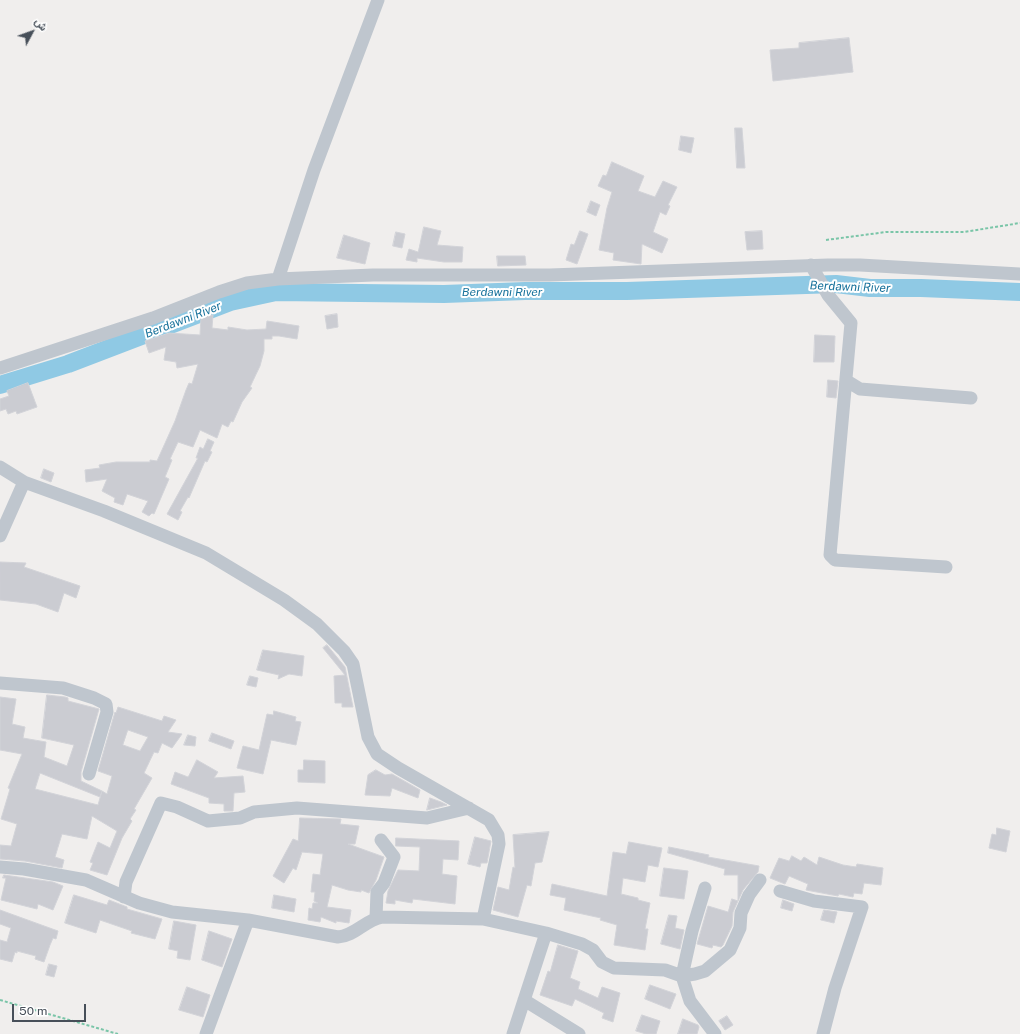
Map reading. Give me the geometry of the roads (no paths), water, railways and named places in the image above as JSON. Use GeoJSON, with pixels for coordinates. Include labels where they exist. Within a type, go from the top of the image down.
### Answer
{"type":"FeatureCollection","features":[{"type":"Feature","properties":{"kind":"street"},"geometry":{"type":"LineString","coordinates":[[278,279],[314,170],[378,0]]}},
{"type":"Feature","properties":{"kind":"street"},"geometry":{"type":"LineString","coordinates":[[0,368],[153,318],[219,292],[247,284],[278,279],[374,275],[550,275],[813,270],[860,265],[1020,274]]}},
{"type":"Feature","properties":{"kind":"street"},"geometry":{"type":"LineString","coordinates":[[813,270],[828,295],[851,323],[847,381],[830,555],[835,560],[946,567]]}},
{"type":"Feature","properties":{"kind":"street"},"geometry":{"type":"LineString","coordinates":[[847,381],[860,389],[972,398]]}},
{"type":"Feature","properties":{"kind":"street"},"geometry":{"type":"LineString","coordinates":[[0,467],[24,482],[125,519],[206,553],[284,600],[317,624],[344,651],[353,664],[368,738],[378,754],[398,768],[489,820],[498,835],[497,856],[483,919]]}},
{"type":"Feature","properties":{"kind":"street"},"geometry":{"type":"LineString","coordinates":[[0,536],[24,482]]}},
{"type":"Feature","properties":{"kind":"street"},"geometry":{"type":"LineString","coordinates":[[0,683],[63,688],[94,698],[106,704],[107,712],[89,774]]}},
{"type":"Feature","properties":{"kind":"street"},"geometry":{"type":"LineString","coordinates":[[124,897],[126,882],[161,804],[177,807],[208,821],[240,818],[254,812],[297,808],[427,818],[469,808]]}},
{"type":"Feature","properties":{"kind":"street"},"geometry":{"type":"LineString","coordinates":[[376,918],[377,892],[384,883],[394,857],[380,840]]}},
{"type":"Feature","properties":{"kind":"street"},"geometry":{"type":"LineString","coordinates":[[0,867],[38,871],[86,880],[139,903],[172,912],[248,920],[338,937],[353,933],[376,918],[392,916],[483,919],[546,933],[582,944],[593,950],[602,962],[614,968],[665,970],[682,976],[705,971],[730,950],[740,928],[743,909],[760,880]]}},
{"type":"Feature","properties":{"kind":"street"},"geometry":{"type":"LineString","coordinates":[[705,888],[692,931],[682,976],[690,1001],[716,1034]]}},
{"type":"Feature","properties":{"kind":"street"},"geometry":{"type":"LineString","coordinates":[[780,892],[814,901],[862,907],[835,988],[824,1034]]}},
{"type":"Feature","properties":{"kind":"street"},"geometry":{"type":"LineString","coordinates":[[206,1034],[248,920]]}},
{"type":"Feature","properties":{"kind":"street"},"geometry":{"type":"LineString","coordinates":[[513,1034],[546,933]]}},
{"type":"Feature","properties":{"kind":"street"},"geometry":{"type":"LineString","coordinates":[[524,1000],[579,1034]]}},
{"type":"Feature","properties":{"kind":"waterway","name":"Berdawni River"},"geometry":{"type":"LineString","coordinates":[[0,385],[68,364],[230,302],[276,292],[444,294],[525,291],[627,291],[836,284],[870,288],[921,288],[1020,292]]}}]}
